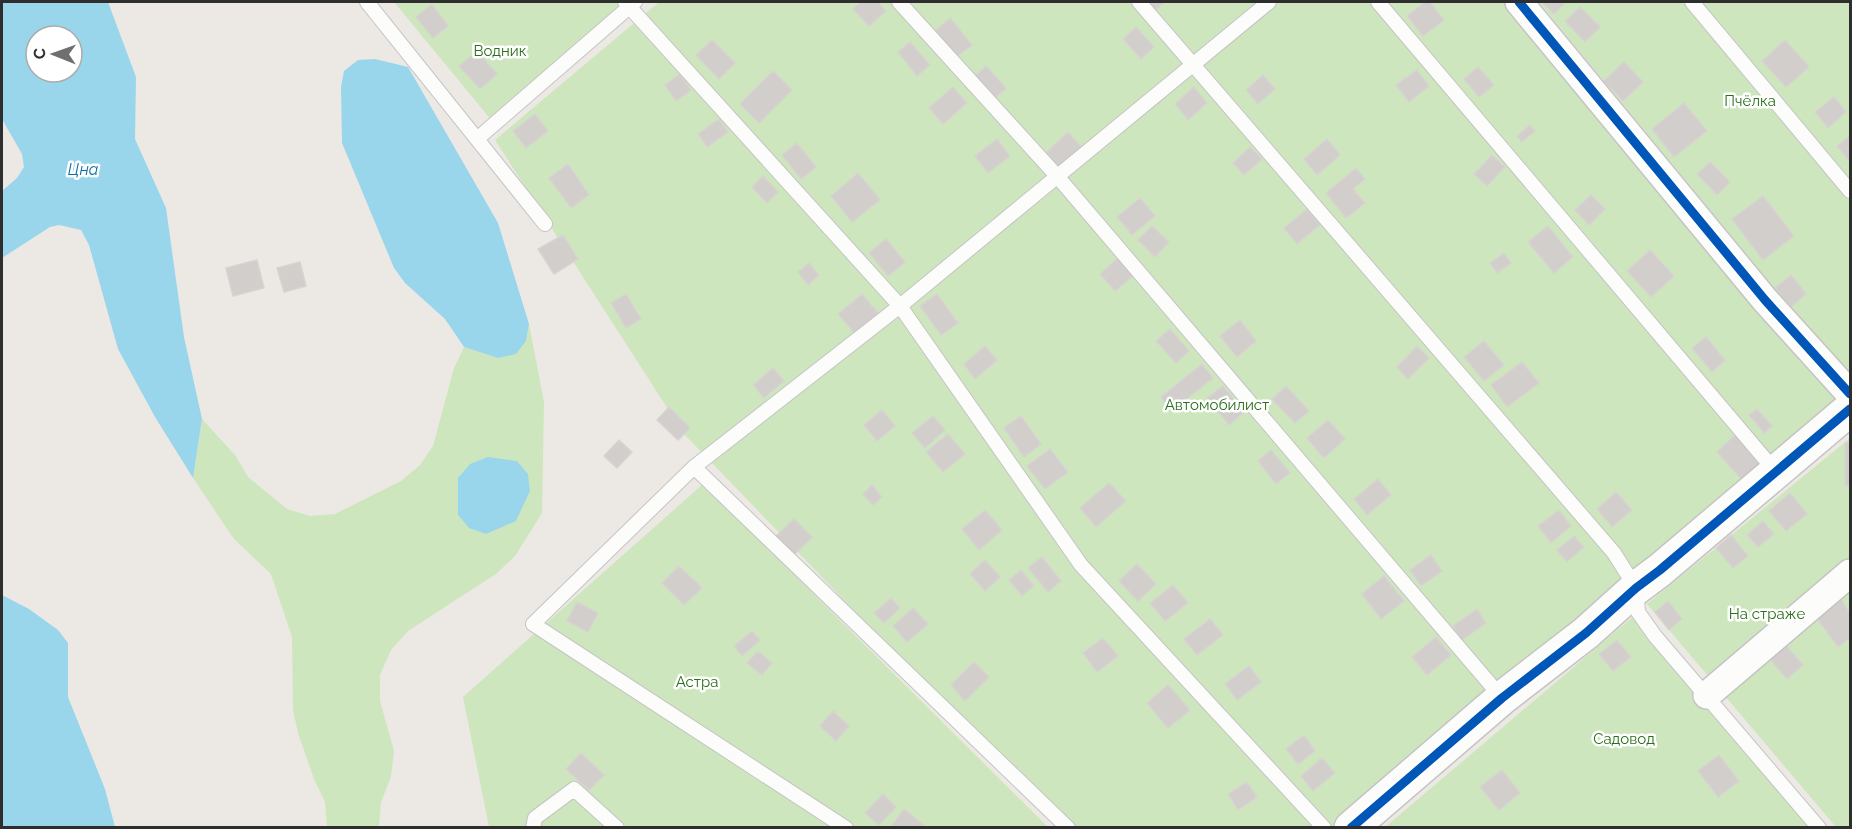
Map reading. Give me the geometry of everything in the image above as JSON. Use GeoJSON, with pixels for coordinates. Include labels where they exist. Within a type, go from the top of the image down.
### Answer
{"type":"FeatureCollection","features":[{"type":"Feature","properties":{"kind":"street"},"geometry":{"type":"LineString","coordinates":[[1519,2],[1765,300],[1851,394]]}},
{"type":"Feature","properties":{"kind":"street"},"geometry":{"type":"LineString","coordinates":[[1351,828],[1502,698],[1586,633],[1636,588],[1851,409]]}},
{"type":"Feature","properties":{"kind":"street"},"geometry":{"type":"LineString","coordinates":[[1707,695],[1851,573]]}},
{"type":"Feature","properties":{"kind":"lane"},"geometry":{"type":"LineString","coordinates":[[367,2],[545,224]]}},
{"type":"Feature","properties":{"kind":"lane"},"geometry":{"type":"LineString","coordinates":[[899,2],[1057,176],[1502,698]]}},
{"type":"Feature","properties":{"kind":"lane"},"geometry":{"type":"LineString","coordinates":[[1139,2],[1614,554],[1636,588],[1638,612],[1655,636],[1819,828]]}},
{"type":"Feature","properties":{"kind":"lane"},"geometry":{"type":"LineString","coordinates":[[846,828],[533,624],[694,467],[900,306],[1269,2]]}},
{"type":"Feature","properties":{"kind":"lane"},"geometry":{"type":"LineString","coordinates":[[1378,2],[1776,472]]}},
{"type":"Feature","properties":{"kind":"lane"},"geometry":{"type":"LineString","coordinates":[[1692,2],[1851,191]]}},
{"type":"Feature","properties":{"kind":"lane"},"geometry":{"type":"LineString","coordinates":[[477,139],[630,3],[900,306],[1081,565],[1324,828]]}},
{"type":"Feature","properties":{"kind":"lane"},"geometry":{"type":"LineString","coordinates":[[694,467],[1068,828]]}},
{"type":"Feature","properties":{"kind":"lane"},"geometry":{"type":"LineString","coordinates":[[533,828],[535,818],[574,789],[617,828]]}},
{"type":"Feature","properties":{"kind":"green space","name":"Водник"},"geometry":{"type":"Polygon","coordinates":[[[394,2],[634,2],[493,122],[394,2]]]}},
{"type":"Feature","properties":{"kind":"green space","name":"Автомобилист"},"geometry":{"type":"Polygon","coordinates":[[[659,2],[1512,2],[1850,399],[1343,827],[1063,827],[684,434],[495,140],[659,2]]]}},
{"type":"Feature","properties":{"kind":"green space","name":"Пчёлка"},"geometry":{"type":"Polygon","coordinates":[[[1539,2],[1850,2],[1850,380],[1539,2]]]}},
{"type":"Feature","properties":{"kind":"green space"},"geometry":{"type":"Polygon","coordinates":[[[529,324],[544,402],[542,513],[515,556],[496,574],[408,631],[391,650],[380,675],[380,701],[394,751],[391,777],[381,802],[379,827],[327,827],[325,802],[314,779],[298,733],[293,710],[292,637],[271,574],[234,539],[193,478],[202,419],[235,455],[248,477],[287,509],[310,516],[335,514],[401,481],[420,465],[433,446],[454,368],[464,347],[498,358],[526,341],[529,324]]]}},
{"type":"Feature","properties":{"kind":"green space","name":"На страже"},"geometry":{"type":"Polygon","coordinates":[[[1850,438],[1850,827],[1836,827],[1647,604],[1850,438]]]}},
{"type":"Feature","properties":{"kind":"green space","name":"Астра"},"geometry":{"type":"Polygon","coordinates":[[[703,484],[1048,827],[489,827],[463,697],[703,484]]]}},
{"type":"Feature","properties":{"kind":"green space","name":"Садовод"},"geometry":{"type":"Polygon","coordinates":[[[1634,616],[1814,828],[1384,828],[1634,616]]]}},
{"type":"Feature","properties":{"kind":"water","name":"Цна"},"geometry":{"type":"Polygon","coordinates":[[[2,2],[108,2],[136,77],[135,139],[166,208],[184,337],[202,419],[193,478],[155,417],[118,349],[89,245],[81,230],[59,225],[50,227],[2,258],[2,191],[17,178],[24,167],[22,154],[2,119],[2,2]]]}},
{"type":"Feature","properties":{"kind":"water"},"geometry":{"type":"Polygon","coordinates":[[[375,59],[408,67],[498,223],[529,324],[526,341],[516,354],[498,358],[464,347],[445,319],[405,283],[394,268],[342,143],[341,87],[344,71],[358,60],[375,59]]]}},
{"type":"Feature","properties":{"kind":"water"},"geometry":{"type":"Polygon","coordinates":[[[488,457],[517,461],[528,474],[530,491],[516,521],[486,534],[469,528],[458,515],[458,478],[470,464],[488,457]]]}},
{"type":"Feature","properties":{"kind":"water"},"geometry":{"type":"Polygon","coordinates":[[[2,595],[29,609],[58,630],[68,643],[68,697],[105,789],[115,827],[2,827],[2,595]]]}},
{"type":"Feature","properties":{"kind":"building"},"geometry":{"type":"Polygon","coordinates":[[[861,2],[878,2],[886,11],[869,26],[853,9],[861,2]]]}},
{"type":"Feature","properties":{"kind":"building"},"geometry":{"type":"Polygon","coordinates":[[[1149,2],[1165,2],[1156,10],[1149,2]]]}},
{"type":"Feature","properties":{"kind":"building"},"geometry":{"type":"Polygon","coordinates":[[[1425,2],[1430,2],[1444,20],[1423,36],[1407,16],[1425,2]]]}},
{"type":"Feature","properties":{"kind":"building"},"geometry":{"type":"Polygon","coordinates":[[[1542,2],[1566,2],[1554,14],[1542,2]]]}},
{"type":"Feature","properties":{"kind":"building"},"geometry":{"type":"Polygon","coordinates":[[[432,4],[448,26],[433,38],[416,17],[432,4]]]}},
{"type":"Feature","properties":{"kind":"building"},"geometry":{"type":"Polygon","coordinates":[[[1580,7],[1600,27],[1585,42],[1565,21],[1580,7]]]}},
{"type":"Feature","properties":{"kind":"building"},"geometry":{"type":"Polygon","coordinates":[[[950,18],[972,45],[956,57],[935,31],[950,18]]]}},
{"type":"Feature","properties":{"kind":"building"},"geometry":{"type":"Polygon","coordinates":[[[1136,27],[1154,47],[1141,59],[1123,39],[1136,27]]]}},
{"type":"Feature","properties":{"kind":"building"},"geometry":{"type":"Polygon","coordinates":[[[712,40],[735,63],[719,79],[696,55],[712,40]]]}},
{"type":"Feature","properties":{"kind":"building"},"geometry":{"type":"Polygon","coordinates":[[[1785,40],[1809,67],[1786,87],[1762,61],[1785,40]]]}},
{"type":"Feature","properties":{"kind":"building"},"geometry":{"type":"Polygon","coordinates":[[[910,42],[930,65],[917,76],[898,52],[910,42]]]}},
{"type":"Feature","properties":{"kind":"building"},"geometry":{"type":"Polygon","coordinates":[[[477,51],[497,74],[480,89],[459,66],[477,51]]]}},
{"type":"Feature","properties":{"kind":"building"},"geometry":{"type":"Polygon","coordinates":[[[1624,62],[1643,82],[1623,101],[1604,81],[1624,62]]]}},
{"type":"Feature","properties":{"kind":"building"},"geometry":{"type":"Polygon","coordinates":[[[986,66],[1006,88],[994,99],[974,77],[986,66]]]}},
{"type":"Feature","properties":{"kind":"building"},"geometry":{"type":"Polygon","coordinates":[[[1478,67],[1494,85],[1479,97],[1464,79],[1478,67]]]}},
{"type":"Feature","properties":{"kind":"building"},"geometry":{"type":"Polygon","coordinates":[[[1417,70],[1429,86],[1409,102],[1396,85],[1417,70]]]}},
{"type":"Feature","properties":{"kind":"building"},"geometry":{"type":"Polygon","coordinates":[[[773,71],[792,90],[759,123],[740,104],[773,71]]]}},
{"type":"Feature","properties":{"kind":"building"},"geometry":{"type":"Polygon","coordinates":[[[680,74],[691,90],[676,101],[665,85],[680,74]]]}},
{"type":"Feature","properties":{"kind":"building"},"geometry":{"type":"Polygon","coordinates":[[[1263,75],[1275,89],[1258,104],[1246,90],[1263,75]]]}},
{"type":"Feature","properties":{"kind":"building"},"geometry":{"type":"Polygon","coordinates":[[[953,87],[967,103],[943,124],[929,108],[953,87]]]}},
{"type":"Feature","properties":{"kind":"building"},"geometry":{"type":"Polygon","coordinates":[[[1194,87],[1207,103],[1188,120],[1175,104],[1194,87]]]}},
{"type":"Feature","properties":{"kind":"building"},"geometry":{"type":"Polygon","coordinates":[[[1834,97],[1846,112],[1828,128],[1815,112],[1834,97]]]}},
{"type":"Feature","properties":{"kind":"building"},"geometry":{"type":"Polygon","coordinates":[[[1684,103],[1707,131],[1674,157],[1652,129],[1684,103]]]}},
{"type":"Feature","properties":{"kind":"building"},"geometry":{"type":"Polygon","coordinates":[[[535,114],[548,131],[526,148],[513,131],[535,114]]]}},
{"type":"Feature","properties":{"kind":"building"},"geometry":{"type":"Polygon","coordinates":[[[719,119],[728,132],[707,147],[698,134],[719,119]]]}},
{"type":"Feature","properties":{"kind":"building"},"geometry":{"type":"Polygon","coordinates":[[[1530,125],[1535,131],[1522,142],[1517,136],[1530,125]]]}},
{"type":"Feature","properties":{"kind":"building"},"geometry":{"type":"Polygon","coordinates":[[[1068,132],[1083,149],[1061,169],[1046,153],[1068,132]]]}},
{"type":"Feature","properties":{"kind":"building"},"geometry":{"type":"Polygon","coordinates":[[[1850,136],[1850,162],[1837,146],[1850,136]]]}},
{"type":"Feature","properties":{"kind":"building"},"geometry":{"type":"Polygon","coordinates":[[[997,139],[1010,156],[988,173],[975,156],[997,139]]]}},
{"type":"Feature","properties":{"kind":"building"},"geometry":{"type":"Polygon","coordinates":[[[1327,139],[1340,155],[1317,175],[1304,159],[1327,139]]]}},
{"type":"Feature","properties":{"kind":"building"},"geometry":{"type":"Polygon","coordinates":[[[797,143],[816,167],[801,179],[782,155],[797,143]]]}},
{"type":"Feature","properties":{"kind":"building"},"geometry":{"type":"Polygon","coordinates":[[[1250,147],[1262,159],[1244,175],[1233,163],[1250,147]]]}},
{"type":"Feature","properties":{"kind":"building"},"geometry":{"type":"Polygon","coordinates":[[[1492,155],[1505,167],[1487,186],[1474,174],[1492,155]]]}},
{"type":"Feature","properties":{"kind":"building"},"geometry":{"type":"Polygon","coordinates":[[[1710,162],[1730,182],[1717,195],[1697,174],[1710,162]]]}},
{"type":"Feature","properties":{"kind":"building"},"geometry":{"type":"Polygon","coordinates":[[[568,164],[589,195],[571,208],[549,178],[568,164]]]}},
{"type":"Feature","properties":{"kind":"building"},"geometry":{"type":"Polygon","coordinates":[[[1356,168],[1365,179],[1353,189],[1365,203],[1346,218],[1326,193],[1356,168]]]}},
{"type":"Feature","properties":{"kind":"building"},"geometry":{"type":"Polygon","coordinates":[[[858,173],[880,200],[852,222],[831,196],[858,173]]]}},
{"type":"Feature","properties":{"kind":"building"},"geometry":{"type":"Polygon","coordinates":[[[763,176],[778,192],[767,203],[752,187],[763,176]]]}},
{"type":"Feature","properties":{"kind":"building"},"geometry":{"type":"Polygon","coordinates":[[[1591,195],[1605,209],[1589,225],[1575,210],[1591,195]]]}},
{"type":"Feature","properties":{"kind":"building"},"geometry":{"type":"Polygon","coordinates":[[[1763,196],[1794,236],[1763,260],[1732,219],[1763,196]]]}},
{"type":"Feature","properties":{"kind":"building"},"geometry":{"type":"Polygon","coordinates":[[[1140,198],[1155,216],[1132,235],[1117,217],[1140,198]]]}},
{"type":"Feature","properties":{"kind":"building"},"geometry":{"type":"Polygon","coordinates":[[[1307,209],[1320,225],[1297,244],[1284,228],[1307,209]]]}},
{"type":"Feature","properties":{"kind":"building"},"geometry":{"type":"Polygon","coordinates":[[[1152,226],[1169,242],[1155,257],[1138,240],[1152,226]]]}},
{"type":"Feature","properties":{"kind":"building"},"geometry":{"type":"Polygon","coordinates":[[[1548,226],[1573,257],[1554,273],[1528,242],[1548,226]]]}},
{"type":"Feature","properties":{"kind":"building"},"geometry":{"type":"Polygon","coordinates":[[[563,235],[578,259],[554,274],[538,249],[563,235]]]}},
{"type":"Feature","properties":{"kind":"building"},"geometry":{"type":"Polygon","coordinates":[[[886,239],[905,262],[888,276],[869,253],[886,239]]]}},
{"type":"Feature","properties":{"kind":"building"},"geometry":{"type":"Polygon","coordinates":[[[1650,250],[1674,276],[1651,297],[1627,271],[1650,250]]]}},
{"type":"Feature","properties":{"kind":"building"},"geometry":{"type":"Polygon","coordinates":[[[1504,253],[1511,263],[1497,273],[1490,263],[1504,253]]]}},
{"type":"Feature","properties":{"kind":"building"},"geometry":{"type":"Polygon","coordinates":[[[1118,258],[1133,276],[1115,291],[1100,274],[1118,258]]]}},
{"type":"Feature","properties":{"kind":"building"},"geometry":{"type":"Polygon","coordinates":[[[257,260],[264,288],[233,296],[226,268],[257,260]]]}},
{"type":"Feature","properties":{"kind":"building"},"geometry":{"type":"Polygon","coordinates":[[[300,262],[306,286],[284,292],[277,268],[300,262]]]}},
{"type":"Feature","properties":{"kind":"building"},"geometry":{"type":"Polygon","coordinates":[[[809,263],[819,275],[808,285],[798,272],[809,263]]]}},
{"type":"Feature","properties":{"kind":"building"},"geometry":{"type":"Polygon","coordinates":[[[1791,275],[1806,294],[1791,307],[1775,288],[1791,275]]]}},
{"type":"Feature","properties":{"kind":"building"},"geometry":{"type":"Polygon","coordinates":[[[626,294],[641,319],[626,328],[611,303],[626,294]]]}},
{"type":"Feature","properties":{"kind":"building"},"geometry":{"type":"Polygon","coordinates":[[[862,294],[878,313],[855,334],[838,314],[862,294]]]}},
{"type":"Feature","properties":{"kind":"building"},"geometry":{"type":"Polygon","coordinates":[[[937,294],[958,323],[941,335],[920,306],[937,294]]]}},
{"type":"Feature","properties":{"kind":"building"},"geometry":{"type":"Polygon","coordinates":[[[1240,320],[1256,341],[1237,357],[1220,336],[1240,320]]]}},
{"type":"Feature","properties":{"kind":"building"},"geometry":{"type":"Polygon","coordinates":[[[1170,329],[1189,351],[1176,363],[1156,341],[1170,329]]]}},
{"type":"Feature","properties":{"kind":"building"},"geometry":{"type":"Polygon","coordinates":[[[1706,337],[1725,360],[1712,372],[1692,348],[1706,337]]]}},
{"type":"Feature","properties":{"kind":"building"},"geometry":{"type":"Polygon","coordinates":[[[1484,341],[1504,365],[1484,381],[1464,357],[1484,341]]]}},
{"type":"Feature","properties":{"kind":"building"},"geometry":{"type":"Polygon","coordinates":[[[985,346],[997,360],[975,379],[964,364],[985,346]]]}},
{"type":"Feature","properties":{"kind":"building"},"geometry":{"type":"Polygon","coordinates":[[[1417,346],[1429,358],[1408,379],[1397,367],[1417,346]]]}},
{"type":"Feature","properties":{"kind":"building"},"geometry":{"type":"Polygon","coordinates":[[[1522,362],[1539,383],[1507,407],[1491,385],[1522,362]]]}},
{"type":"Feature","properties":{"kind":"building"},"geometry":{"type":"Polygon","coordinates":[[[1202,364],[1213,378],[1171,411],[1161,397],[1202,364]]]}},
{"type":"Feature","properties":{"kind":"building"},"geometry":{"type":"Polygon","coordinates":[[[773,368],[784,381],[764,398],[753,385],[773,368]]]}},
{"type":"Feature","properties":{"kind":"building"},"geometry":{"type":"Polygon","coordinates":[[[1223,386],[1244,412],[1229,425],[1207,398],[1223,386]]]}},
{"type":"Feature","properties":{"kind":"building"},"geometry":{"type":"Polygon","coordinates":[[[1286,386],[1309,411],[1295,423],[1272,399],[1286,386]]]}},
{"type":"Feature","properties":{"kind":"building"},"geometry":{"type":"Polygon","coordinates":[[[669,407],[690,428],[678,440],[657,420],[669,407]]]}},
{"type":"Feature","properties":{"kind":"building"},"geometry":{"type":"Polygon","coordinates":[[[1757,409],[1772,426],[1764,433],[1749,415],[1757,409]]]}},
{"type":"Feature","properties":{"kind":"building"},"geometry":{"type":"Polygon","coordinates":[[[882,410],[895,426],[877,441],[864,425],[882,410]]]}},
{"type":"Feature","properties":{"kind":"building"},"geometry":{"type":"Polygon","coordinates":[[[933,416],[945,430],[925,448],[912,433],[933,416]]]}},
{"type":"Feature","properties":{"kind":"building"},"geometry":{"type":"Polygon","coordinates":[[[1021,416],[1041,444],[1024,457],[1004,428],[1021,416]]]}},
{"type":"Feature","properties":{"kind":"building"},"geometry":{"type":"Polygon","coordinates":[[[1328,420],[1345,439],[1324,458],[1307,438],[1328,420]]]}},
{"type":"Feature","properties":{"kind":"building"},"geometry":{"type":"Polygon","coordinates":[[[948,434],[965,454],[943,472],[926,452],[948,434]]]}},
{"type":"Feature","properties":{"kind":"building"},"geometry":{"type":"Polygon","coordinates":[[[1736,434],[1761,463],[1742,480],[1717,452],[1736,434]]]}},
{"type":"Feature","properties":{"kind":"building"},"geometry":{"type":"Polygon","coordinates":[[[619,440],[632,452],[617,468],[604,456],[619,440]]]}},
{"type":"Feature","properties":{"kind":"building"},"geometry":{"type":"Polygon","coordinates":[[[1845,443],[1850,443],[1850,486],[1845,486],[1845,443]]]}},
{"type":"Feature","properties":{"kind":"building"},"geometry":{"type":"Polygon","coordinates":[[[1050,449],[1068,472],[1045,489],[1027,466],[1050,449]]]}},
{"type":"Feature","properties":{"kind":"building"},"geometry":{"type":"Polygon","coordinates":[[[1271,450],[1290,473],[1276,484],[1258,461],[1271,450]]]}},
{"type":"Feature","properties":{"kind":"building"},"geometry":{"type":"Polygon","coordinates":[[[1378,479],[1391,495],[1367,515],[1354,499],[1378,479]]]}},
{"type":"Feature","properties":{"kind":"building"},"geometry":{"type":"Polygon","coordinates":[[[1109,483],[1126,501],[1096,527],[1080,508],[1109,483]]]}},
{"type":"Feature","properties":{"kind":"building"},"geometry":{"type":"Polygon","coordinates":[[[872,485],[882,497],[873,505],[863,494],[872,485]]]}},
{"type":"Feature","properties":{"kind":"building"},"geometry":{"type":"Polygon","coordinates":[[[1616,492],[1632,510],[1612,527],[1597,509],[1616,492]]]}},
{"type":"Feature","properties":{"kind":"building"},"geometry":{"type":"Polygon","coordinates":[[[1790,493],[1807,514],[1786,531],[1769,511],[1790,493]]]}},
{"type":"Feature","properties":{"kind":"building"},"geometry":{"type":"Polygon","coordinates":[[[985,510],[1002,530],[979,550],[962,529],[985,510]]]}},
{"type":"Feature","properties":{"kind":"building"},"geometry":{"type":"Polygon","coordinates":[[[1559,510],[1571,526],[1551,543],[1538,526],[1559,510]]]}},
{"type":"Feature","properties":{"kind":"building"},"geometry":{"type":"Polygon","coordinates":[[[794,519],[812,537],[794,555],[776,536],[794,519]]]}},
{"type":"Feature","properties":{"kind":"building"},"geometry":{"type":"Polygon","coordinates":[[[1763,521],[1774,534],[1758,547],[1747,535],[1763,521]]]}},
{"type":"Feature","properties":{"kind":"building"},"geometry":{"type":"Polygon","coordinates":[[[1731,535],[1748,556],[1733,568],[1716,548],[1731,535]]]}},
{"type":"Feature","properties":{"kind":"building"},"geometry":{"type":"Polygon","coordinates":[[[1574,536],[1584,547],[1567,562],[1557,550],[1574,536]]]}},
{"type":"Feature","properties":{"kind":"building"},"geometry":{"type":"Polygon","coordinates":[[[1431,555],[1442,571],[1421,586],[1410,570],[1431,555]]]}},
{"type":"Feature","properties":{"kind":"building"},"geometry":{"type":"Polygon","coordinates":[[[1042,557],[1061,581],[1048,592],[1028,568],[1042,557]]]}},
{"type":"Feature","properties":{"kind":"building"},"geometry":{"type":"Polygon","coordinates":[[[985,560],[1000,577],[985,591],[970,574],[985,560]]]}},
{"type":"Feature","properties":{"kind":"building"},"geometry":{"type":"Polygon","coordinates":[[[1137,564],[1156,584],[1138,601],[1119,581],[1137,564]]]}},
{"type":"Feature","properties":{"kind":"building"},"geometry":{"type":"Polygon","coordinates":[[[679,566],[702,588],[684,605],[662,583],[679,566]]]}},
{"type":"Feature","properties":{"kind":"building"},"geometry":{"type":"Polygon","coordinates":[[[1021,570],[1034,586],[1022,596],[1009,580],[1021,570]]]}},
{"type":"Feature","properties":{"kind":"building"},"geometry":{"type":"Polygon","coordinates":[[[1384,576],[1404,601],[1381,619],[1362,594],[1384,576]]]}},
{"type":"Feature","properties":{"kind":"building"},"geometry":{"type":"Polygon","coordinates":[[[1173,585],[1188,603],[1165,621],[1150,603],[1173,585]]]}},
{"type":"Feature","properties":{"kind":"building"},"geometry":{"type":"Polygon","coordinates":[[[891,598],[900,608],[884,623],[874,613],[891,598]]]}},
{"type":"Feature","properties":{"kind":"building"},"geometry":{"type":"Polygon","coordinates":[[[1841,599],[1850,613],[1850,638],[1838,647],[1816,617],[1841,599]]]}},
{"type":"Feature","properties":{"kind":"building"},"geometry":{"type":"Polygon","coordinates":[[[1668,601],[1682,619],[1669,630],[1655,612],[1668,601]]]}},
{"type":"Feature","properties":{"kind":"building"},"geometry":{"type":"Polygon","coordinates":[[[577,602],[598,613],[588,632],[567,621],[577,602]]]}},
{"type":"Feature","properties":{"kind":"building"},"geometry":{"type":"Polygon","coordinates":[[[913,608],[928,624],[907,642],[893,626],[913,608]]]}},
{"type":"Feature","properties":{"kind":"building"},"geometry":{"type":"Polygon","coordinates":[[[1477,609],[1486,623],[1462,640],[1453,626],[1477,609]]]}},
{"type":"Feature","properties":{"kind":"building"},"geometry":{"type":"Polygon","coordinates":[[[1210,619],[1223,635],[1197,655],[1184,639],[1210,619]]]}},
{"type":"Feature","properties":{"kind":"building"},"geometry":{"type":"Polygon","coordinates":[[[752,631],[760,640],[742,656],[734,646],[752,631]]]}},
{"type":"Feature","properties":{"kind":"building"},"geometry":{"type":"Polygon","coordinates":[[[1436,637],[1451,655],[1427,675],[1412,657],[1436,637]]]}},
{"type":"Feature","properties":{"kind":"building"},"geometry":{"type":"Polygon","coordinates":[[[1103,638],[1118,656],[1097,672],[1083,653],[1103,638]]]}},
{"type":"Feature","properties":{"kind":"building"},"geometry":{"type":"Polygon","coordinates":[[[1617,640],[1631,657],[1613,671],[1599,654],[1617,640]]]}},
{"type":"Feature","properties":{"kind":"building"},"geometry":{"type":"Polygon","coordinates":[[[1785,644],[1803,665],[1787,679],[1769,658],[1785,644]]]}},
{"type":"Feature","properties":{"kind":"building"},"geometry":{"type":"Polygon","coordinates":[[[758,651],[772,663],[762,675],[747,663],[758,651]]]}},
{"type":"Feature","properties":{"kind":"building"},"geometry":{"type":"Polygon","coordinates":[[[974,662],[989,677],[965,701],[951,685],[974,662]]]}},
{"type":"Feature","properties":{"kind":"building"},"geometry":{"type":"Polygon","coordinates":[[[1249,666],[1261,682],[1237,700],[1225,684],[1249,666]]]}},
{"type":"Feature","properties":{"kind":"building"},"geometry":{"type":"Polygon","coordinates":[[[1168,685],[1190,710],[1168,728],[1147,703],[1168,685]]]}},
{"type":"Feature","properties":{"kind":"building"},"geometry":{"type":"Polygon","coordinates":[[[833,711],[849,726],[836,741],[820,726],[833,711]]]}},
{"type":"Feature","properties":{"kind":"building"},"geometry":{"type":"Polygon","coordinates":[[[1304,735],[1315,751],[1298,764],[1286,749],[1304,735]]]}},
{"type":"Feature","properties":{"kind":"building"},"geometry":{"type":"Polygon","coordinates":[[[581,753],[604,775],[589,790],[566,769],[581,753]]]}},
{"type":"Feature","properties":{"kind":"building"},"geometry":{"type":"Polygon","coordinates":[[[1719,755],[1739,781],[1718,797],[1698,771],[1719,755]]]}},
{"type":"Feature","properties":{"kind":"building"},"geometry":{"type":"Polygon","coordinates":[[[1322,758],[1335,773],[1313,791],[1301,776],[1322,758]]]}},
{"type":"Feature","properties":{"kind":"building"},"geometry":{"type":"Polygon","coordinates":[[[1502,770],[1520,793],[1499,810],[1480,787],[1502,770]]]}},
{"type":"Feature","properties":{"kind":"building"},"geometry":{"type":"Polygon","coordinates":[[[1247,782],[1257,797],[1238,810],[1228,794],[1247,782]]]}},
{"type":"Feature","properties":{"kind":"building"},"geometry":{"type":"Polygon","coordinates":[[[883,794],[896,807],[879,825],[865,813],[883,794]]]}},
{"type":"Feature","properties":{"kind":"building"},"geometry":{"type":"Polygon","coordinates":[[[904,809],[927,828],[890,828],[904,809]]]}},
{"type":"Feature","properties":{"kind":"cycle path"},"geometry":{"type":"LineString","coordinates":[[1519,2],[1765,300],[1850,394]]}},
{"type":"Feature","properties":{"kind":"cycle path"},"geometry":{"type":"LineString","coordinates":[[1351,828],[1502,698],[1586,633],[1636,588],[1850,409]]}}]}
